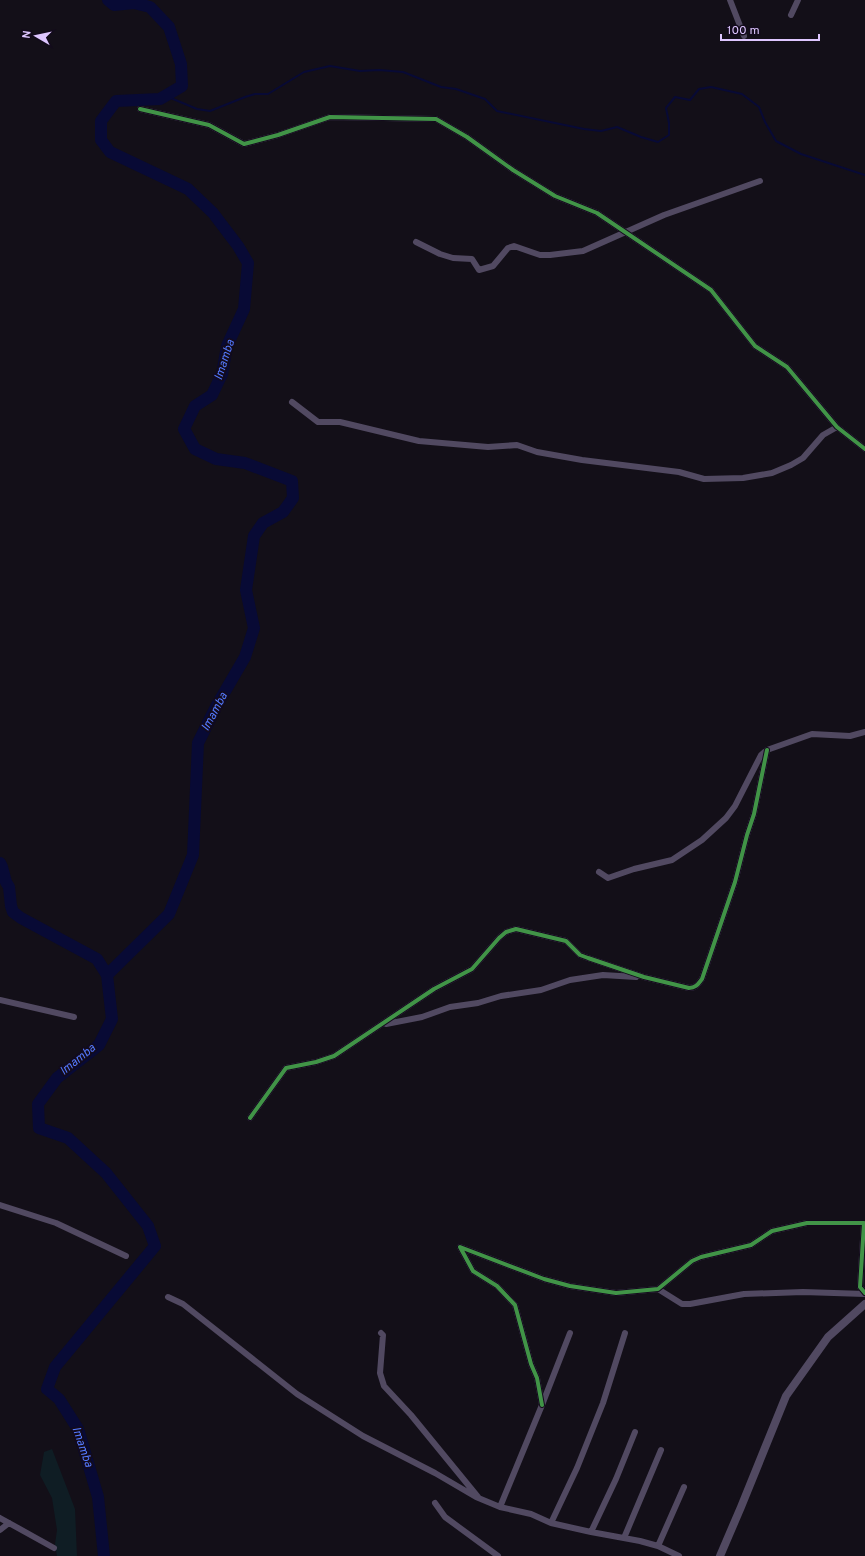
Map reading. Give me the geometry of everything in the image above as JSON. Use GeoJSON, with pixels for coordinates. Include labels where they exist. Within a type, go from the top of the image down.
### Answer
{"type":"FeatureCollection","features":[{"type":"Feature","properties":{"kind":"street"},"geometry":{"type":"LineString","coordinates":[[730,0],[744,36]]}},
{"type":"Feature","properties":{"kind":"street"},"geometry":{"type":"LineString","coordinates":[[791,15],[798,0]]}},
{"type":"Feature","properties":{"kind":"street"},"geometry":{"type":"LineString","coordinates":[[140,109],[209,125],[244,144],[278,135],[330,117],[436,119],[467,137],[513,170],[555,196],[597,213],[711,290],[755,346],[787,367],[837,426],[865,449]]}},
{"type":"Feature","properties":{"kind":"street"},"geometry":{"type":"LineString","coordinates":[[416,242],[440,254],[453,258],[472,259],[479,270],[493,266],[508,248],[514,246],[540,255],[583,252],[664,215],[760,181]]}},
{"type":"Feature","properties":{"kind":"street"},"geometry":{"type":"LineString","coordinates":[[292,402],[318,422],[340,422],[419,441],[488,447],[517,445],[537,452],[574,459],[679,472],[704,479],[743,478],[772,473],[802,458],[823,435],[837,426]]}},
{"type":"Feature","properties":{"kind":"street"},"geometry":{"type":"LineString","coordinates":[[599,872],[608,878],[634,869],[672,860],[702,840],[726,818],[735,806],[761,755],[767,750],[812,734],[850,736],[865,732]]}},
{"type":"Feature","properties":{"kind":"street"},"geometry":{"type":"LineString","coordinates":[[250,1118],[286,1068],[316,1062],[334,1056],[434,989],[472,969],[499,938],[506,932],[516,929],[566,941],[580,955],[644,977],[694,988],[702,979],[735,882],[754,814],[767,750]]}},
{"type":"Feature","properties":{"kind":"street"},"geometry":{"type":"LineString","coordinates":[[383,1024],[422,1017],[450,1007],[478,1003],[501,996],[541,990],[570,980],[603,976],[644,977]]}},
{"type":"Feature","properties":{"kind":"street"},"geometry":{"type":"LineString","coordinates":[[0,1000],[74,1017]]}},
{"type":"Feature","properties":{"kind":"street"},"geometry":{"type":"LineString","coordinates":[[0,1205],[56,1223],[126,1256]]}},
{"type":"Feature","properties":{"kind":"street"},"geometry":{"type":"LineString","coordinates":[[542,1405],[537,1378],[531,1364],[514,1305],[497,1286],[473,1271],[460,1247],[544,1279],[570,1286],[616,1293],[658,1289],[692,1261],[701,1257],[751,1245],[772,1231],[807,1223],[864,1223],[860,1287],[865,1293]]}},
{"type":"Feature","properties":{"kind":"street"},"geometry":{"type":"LineString","coordinates":[[658,1289],[682,1304],[690,1304],[744,1294],[803,1292],[865,1293]]}},
{"type":"Feature","properties":{"kind":"street"},"geometry":{"type":"LineString","coordinates":[[168,1297],[183,1304],[297,1394],[363,1436],[435,1472],[447,1481],[479,1498],[500,1507],[531,1514],[551,1523],[658,1546],[680,1556]]}},
{"type":"Feature","properties":{"kind":"street"},"geometry":{"type":"LineString","coordinates":[[720,1556],[786,1396],[828,1337],[865,1304]]}},
{"type":"Feature","properties":{"kind":"street"},"geometry":{"type":"LineString","coordinates":[[381,1333],[383,1335],[380,1374],[384,1386],[420,1426],[479,1498]]}},
{"type":"Feature","properties":{"kind":"street"},"geometry":{"type":"LineString","coordinates":[[500,1507],[570,1333]]}},
{"type":"Feature","properties":{"kind":"street"},"geometry":{"type":"LineString","coordinates":[[551,1523],[577,1468],[603,1403],[625,1334]]}},
{"type":"Feature","properties":{"kind":"street"},"geometry":{"type":"LineString","coordinates":[[591,1532],[616,1480],[635,1432]]}},
{"type":"Feature","properties":{"kind":"street"},"geometry":{"type":"LineString","coordinates":[[624,1538],[661,1450]]}},
{"type":"Feature","properties":{"kind":"street"},"geometry":{"type":"LineString","coordinates":[[658,1546],[684,1487]]}},
{"type":"Feature","properties":{"kind":"street"},"geometry":{"type":"LineString","coordinates":[[436,1502],[445,1517],[498,1556]]}},
{"type":"Feature","properties":{"kind":"street"},"geometry":{"type":"LineString","coordinates":[[0,1518],[54,1548]]}},
{"type":"Feature","properties":{"kind":"street"},"geometry":{"type":"LineString","coordinates":[[0,1530],[8,1523]]}},
{"type":"Feature","properties":{"kind":"shaded area"},"geometry":{"type":"Polygon","coordinates":[[[52,1449],[75,1509],[77,1556],[57,1556],[55,1544],[57,1530],[52,1498],[40,1475],[44,1452],[52,1449]]]}},
{"type":"Feature","properties":{"kind":"waterway","name":"Imamba"},"geometry":{"type":"LineString","coordinates":[[104,1556],[98,1497],[78,1429],[59,1399],[47,1389],[55,1367],[155,1246],[148,1226],[106,1173],[68,1138],[39,1128],[38,1104],[57,1078],[99,1045],[112,1019],[107,975],[169,914],[193,855],[198,743],[217,705],[245,657],[254,628],[246,590],[254,536],[263,523],[283,512],[293,498],[292,481],[245,463],[216,459],[195,449],[184,429],[195,406],[212,395],[222,374],[227,346],[244,309],[248,263],[238,246],[213,213],[188,189],[110,152],[101,140],[101,121],[116,101],[160,99],[182,86],[181,64],[169,27],[150,7],[134,3],[114,5],[108,0]]}},
{"type":"Feature","properties":{"kind":"waterway"},"geometry":{"type":"LineString","coordinates":[[166,96],[197,109],[210,111],[255,94],[268,94],[304,72],[330,66],[360,71],[379,70],[403,72],[441,87],[456,89],[485,99],[497,111],[584,129],[601,131],[617,127],[658,142],[669,135],[669,123],[666,108],[675,97],[690,100],[699,89],[711,87],[742,94],[759,107],[765,122],[776,141],[801,154],[865,175]]}},
{"type":"Feature","properties":{"kind":"waterway"},"geometry":{"type":"LineString","coordinates":[[0,863],[9,887],[13,912],[21,918],[97,959],[107,975]]}},
{"type":"Feature","properties":{"kind":"cycle path"},"geometry":{"type":"LineString","coordinates":[[140,109],[209,125],[244,144],[278,135],[330,117],[436,119],[467,137],[513,170],[555,196],[597,213],[711,290],[755,346],[787,367],[837,427],[865,449]]}},
{"type":"Feature","properties":{"kind":"cycle path"},"geometry":{"type":"LineString","coordinates":[[250,1118],[286,1068],[316,1062],[334,1056],[434,989],[472,969],[499,938],[506,932],[516,929],[566,941],[580,955],[644,977],[689,988],[698,984],[702,979],[735,882],[754,814],[767,750]]}},
{"type":"Feature","properties":{"kind":"cycle path"},"geometry":{"type":"LineString","coordinates":[[542,1405],[537,1378],[531,1364],[515,1305],[497,1286],[473,1271],[460,1247],[544,1279],[570,1286],[616,1293],[658,1289],[692,1261],[701,1257],[751,1245],[772,1231],[807,1223],[864,1223],[860,1287],[865,1293]]}}]}
